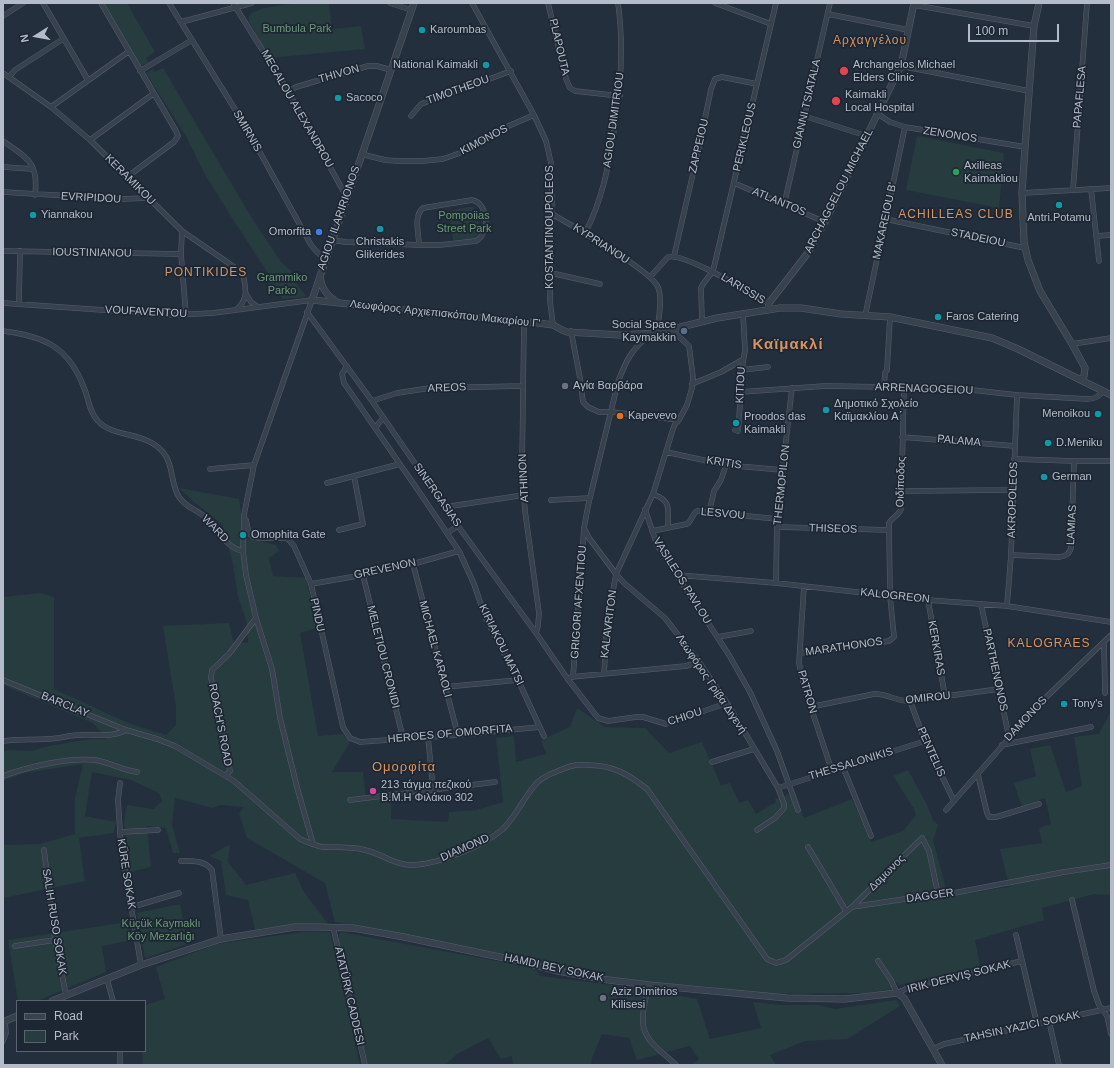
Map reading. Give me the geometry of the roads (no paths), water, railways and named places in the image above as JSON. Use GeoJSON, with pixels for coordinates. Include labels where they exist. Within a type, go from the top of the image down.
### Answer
{"type":"FeatureCollection","features":[{"type":"Feature","properties":{"kind":"street"},"geometry":{"type":"LineString","coordinates":[[3,16],[23,3]]}},
{"type":"Feature","properties":{"kind":"street"},"geometry":{"type":"LineString","coordinates":[[43,3],[88,80]]}},
{"type":"Feature","properties":{"kind":"street"},"geometry":{"type":"LineString","coordinates":[[101,3],[128,52],[176,131],[177,138],[174,142],[127,177]]}},
{"type":"Feature","properties":{"kind":"street","name":"SMIRNIS"},"geometry":{"type":"LineString","coordinates":[[169,3],[246,127],[311,245],[325,259]]}},
{"type":"Feature","properties":{"kind":"street"},"geometry":{"type":"LineString","coordinates":[[181,22],[234,5],[252,3]]}},
{"type":"Feature","properties":{"kind":"street"},"geometry":{"type":"LineString","coordinates":[[390,3],[411,10]]}},
{"type":"Feature","properties":{"kind":"street","name":"AGIOU ILARIRIONOS"},"geometry":{"type":"LineString","coordinates":[[243,551],[244,518],[254,466],[312,300],[319,274],[414,3]]}},
{"type":"Feature","properties":{"kind":"street","name":"KOSTANTINOUPOLEOS"},"geometry":{"type":"LineString","coordinates":[[472,3],[534,115],[544,137],[551,163],[552,214],[550,301],[553,325]]}},
{"type":"Feature","properties":{"kind":"street","name":"PLAPOUTA"},"geometry":{"type":"LineString","coordinates":[[548,3],[566,79],[570,88],[578,92],[620,96]]}},
{"type":"Feature","properties":{"kind":"street","name":"AGIOU DIMITRIOU"},"geometry":{"type":"LineString","coordinates":[[585,233],[594,214],[604,181],[612,145],[620,96],[622,47],[618,3]]}},
{"type":"Feature","properties":{"kind":"street"},"geometry":{"type":"LineString","coordinates":[[716,3],[771,24]]}},
{"type":"Feature","properties":{"kind":"street","name":"PERIKLEOUS"},"geometry":{"type":"LineString","coordinates":[[713,271],[776,3]]}},
{"type":"Feature","properties":{"kind":"street","name":"GIANNI TSIATALA"},"geometry":{"type":"LineString","coordinates":[[784,205],[830,3]]}},
{"type":"Feature","properties":{"kind":"street"},"geometry":{"type":"LineString","coordinates":[[1039,3],[1034,26],[1022,193],[1025,248],[1030,268],[1040,291],[1085,368],[1084,376],[1081,380]]}},
{"type":"Feature","properties":{"kind":"street","name":"PAPAFLESA"},"geometry":{"type":"LineString","coordinates":[[1072,190],[1087,3]]}},
{"type":"Feature","properties":{"kind":"street"},"geometry":{"type":"LineString","coordinates":[[914,4],[1034,26]]}},
{"type":"Feature","properties":{"kind":"street","name":"ARCHAGGELOU MICHAEL"},"geometry":{"type":"LineString","coordinates":[[768,306],[807,254],[825,222],[878,114],[901,66],[914,4]]}},
{"type":"Feature","properties":{"kind":"street","name":"MEGALOU ALEXANDROU"},"geometry":{"type":"LineString","coordinates":[[234,5],[288,91],[346,196]]}},
{"type":"Feature","properties":{"kind":"street"},"geometry":{"type":"LineString","coordinates":[[828,14],[908,30]]}},
{"type":"Feature","properties":{"kind":"street"},"geometry":{"type":"LineString","coordinates":[[9,77],[15,70],[63,38]]}},
{"type":"Feature","properties":{"kind":"street"},"geometry":{"type":"LineString","coordinates":[[140,71],[192,40]]}},
{"type":"Feature","properties":{"kind":"street"},"geometry":{"type":"LineString","coordinates":[[51,106],[128,52]]}},
{"type":"Feature","properties":{"kind":"street","name":"THIVON"},"geometry":{"type":"LineString","coordinates":[[288,91],[296,87],[368,66],[377,66],[391,70]]}},
{"type":"Feature","properties":{"kind":"street"},"geometry":{"type":"LineString","coordinates":[[901,66],[1029,91]]}},
{"type":"Feature","properties":{"kind":"street","name":"TIMOTHEOU"},"geometry":{"type":"LineString","coordinates":[[411,116],[421,104],[511,71]]}},
{"type":"Feature","properties":{"kind":"street","name":"KERAMIKOU"},"geometry":{"type":"LineString","coordinates":[[3,73],[51,106],[90,140],[182,231],[243,273],[246,294]]}},
{"type":"Feature","properties":{"kind":"street","name":"ZAPPEIOU"},"geometry":{"type":"LineString","coordinates":[[674,256],[711,89],[715,79],[722,77],[757,84]]}},
{"type":"Feature","properties":{"kind":"street"},"geometry":{"type":"LineString","coordinates":[[90,140],[153,94]]}},
{"type":"Feature","properties":{"kind":"street","name":"ZENONOS"},"geometry":{"type":"LineString","coordinates":[[878,114],[890,122],[905,127],[1025,147]]}},
{"type":"Feature","properties":{"kind":"street","name":"KIMONOS"},"geometry":{"type":"LineString","coordinates":[[361,154],[385,160],[397,161],[423,161],[443,158],[460,153],[504,128],[534,115]]}},
{"type":"Feature","properties":{"kind":"street"},"geometry":{"type":"LineString","coordinates":[[804,116],[867,136]]}},
{"type":"Feature","properties":{"kind":"street","name":"MAKAREIOU B'"},"geometry":{"type":"LineString","coordinates":[[865,316],[905,127]]}},
{"type":"Feature","properties":{"kind":"street"},"geometry":{"type":"LineString","coordinates":[[3,141],[28,158],[34,168],[36,179],[35,195]]}},
{"type":"Feature","properties":{"kind":"street"},"geometry":{"type":"LineString","coordinates":[[3,167],[34,168]]}},
{"type":"Feature","properties":{"kind":"street","name":"ATLANTOS"},"geometry":{"type":"LineString","coordinates":[[734,183],[825,222]]}},
{"type":"Feature","properties":{"kind":"street"},"geometry":{"type":"LineString","coordinates":[[1091,188],[1099,261]]}},
{"type":"Feature","properties":{"kind":"street"},"geometry":{"type":"LineString","coordinates":[[1022,193],[1111,188]]}},
{"type":"Feature","properties":{"kind":"street","name":"EVRIPIDOU"},"geometry":{"type":"LineString","coordinates":[[3,192],[121,200],[147,198]]}},
{"type":"Feature","properties":{"kind":"street"},"geometry":{"type":"LineString","coordinates":[[332,240],[345,242],[419,245],[460,244],[478,240],[484,234],[485,228],[484,211],[482,206],[472,200],[423,208],[419,211],[417,217],[419,245]]}},
{"type":"Feature","properties":{"kind":"street","name":"KYPRIANOU"},"geometry":{"type":"LineString","coordinates":[[552,214],[585,233],[650,277]]}},
{"type":"Feature","properties":{"kind":"street","name":"STADEIOU"},"geometry":{"type":"LineString","coordinates":[[885,219],[1025,248]]}},
{"type":"Feature","properties":{"kind":"street"},"geometry":{"type":"LineString","coordinates":[[182,231],[181,254],[186,315]]}},
{"type":"Feature","properties":{"kind":"street"},"geometry":{"type":"LineString","coordinates":[[1096,236],[1111,235]]}},
{"type":"Feature","properties":{"kind":"street","name":"IOUSTINIANOU"},"geometry":{"type":"LineString","coordinates":[[3,251],[181,254]]}},
{"type":"Feature","properties":{"kind":"street"},"geometry":{"type":"LineString","coordinates":[[19,303],[20,251]]}},
{"type":"Feature","properties":{"kind":"street"},"geometry":{"type":"LineString","coordinates":[[584,528],[618,382],[624,365],[630,354],[653,334],[660,302],[659,290],[656,283],[650,277],[664,260],[674,256]]}},
{"type":"Feature","properties":{"kind":"street","name":"LARISSIS"},"geometry":{"type":"LineString","coordinates":[[674,256],[713,271],[768,306]]}},
{"type":"Feature","properties":{"kind":"street"},"geometry":{"type":"LineString","coordinates":[[702,322],[701,288],[713,271]]}},
{"type":"Feature","properties":{"kind":"street"},"geometry":{"type":"LineString","coordinates":[[550,273],[600,284]]}},
{"type":"Feature","properties":{"kind":"street"},"geometry":{"type":"LineString","coordinates":[[319,274],[326,293],[337,303]]}},
{"type":"Feature","properties":{"kind":"street"},"geometry":{"type":"LineString","coordinates":[[246,294],[251,302],[258,307]]}},
{"type":"Feature","properties":{"kind":"street"},"geometry":{"type":"LineString","coordinates":[[236,310],[245,300],[246,294]]}},
{"type":"Feature","properties":{"kind":"street","name":"Λεωφόρος Αρχιεπισκόπου Μακαρίου Γ'"},"geometry":{"type":"LineString","coordinates":[[312,300],[553,325],[562,330],[571,332],[600,335],[653,334],[768,306],[801,308],[841,314],[890,317],[992,338],[1111,394]]}},
{"type":"Feature","properties":{"kind":"street","name":"VOUFAVENTOU"},"geometry":{"type":"LineString","coordinates":[[3,303],[19,303],[162,315],[186,315],[312,300]]}},
{"type":"Feature","properties":{"kind":"street","name":"SINERGASIAS"},"geometry":{"type":"LineString","coordinates":[[307,312],[372,400],[458,526],[567,678]]}},
{"type":"Feature","properties":{"kind":"street","name":"KITIOU"},"geometry":{"type":"LineString","coordinates":[[735,430],[738,431],[741,370],[745,350],[743,313]]}},
{"type":"Feature","properties":{"kind":"street"},"geometry":{"type":"LineString","coordinates":[[884,387],[885,373],[887,370],[890,317]]}},
{"type":"Feature","properties":{"kind":"street","name":"ATHINON"},"geometry":{"type":"LineString","coordinates":[[524,322],[522,471],[539,613],[536,633]]}},
{"type":"Feature","properties":{"kind":"street"},"geometry":{"type":"LineString","coordinates":[[645,509],[652,494],[675,424],[679,420],[687,404],[692,384],[689,346],[672,330]]}},
{"type":"Feature","properties":{"kind":"street","name":"WARD"},"geometry":{"type":"LineString","coordinates":[[3,331],[34,337],[60,349],[66,355],[79,375],[93,415],[98,422],[107,428],[148,440],[155,444],[169,461],[179,497],[187,505],[205,517],[226,542],[237,550],[243,551]]}},
{"type":"Feature","properties":{"kind":"street"},"geometry":{"type":"LineString","coordinates":[[571,332],[583,402],[588,407],[599,412],[612,412],[679,420]]}},
{"type":"Feature","properties":{"kind":"street"},"geometry":{"type":"LineString","coordinates":[[1072,344],[1111,338]]}},
{"type":"Feature","properties":{"kind":"street"},"geometry":{"type":"LineString","coordinates":[[692,384],[721,372],[742,360]]}},
{"type":"Feature","properties":{"kind":"street","name":"KIRIAKOU MATSI"},"geometry":{"type":"LineString","coordinates":[[347,366],[342,374],[344,383],[459,551],[474,584],[486,619],[518,680],[544,736]]}},
{"type":"Feature","properties":{"kind":"street"},"geometry":{"type":"LineString","coordinates":[[741,370],[768,368]]}},
{"type":"Feature","properties":{"kind":"street","name":"AREOS"},"geometry":{"type":"LineString","coordinates":[[372,400],[397,393],[430,388],[523,386]]}},
{"type":"Feature","properties":{"kind":"street","name":"ARRENAGOGEIOU"},"geometry":{"type":"LineString","coordinates":[[740,392],[825,386],[954,388],[1017,395],[1090,399],[1099,396],[1103,390]]}},
{"type":"Feature","properties":{"kind":"street","name":"THERMOPILON"},"geometry":{"type":"LineString","coordinates":[[776,582],[777,519],[792,388]]}},
{"type":"Feature","properties":{"kind":"street","name":"Οιδίποδος"},"geometry":{"type":"LineString","coordinates":[[889,530],[891,521],[900,513],[904,388]]}},
{"type":"Feature","properties":{"kind":"street","name":"AKROPOLEOS"},"geometry":{"type":"LineString","coordinates":[[1007,606],[1011,555],[1017,395]]}},
{"type":"Feature","properties":{"kind":"street"},"geometry":{"type":"LineString","coordinates":[[375,428],[383,418]]}},
{"type":"Feature","properties":{"kind":"street","name":"PALAMA"},"geometry":{"type":"LineString","coordinates":[[902,437],[1015,446]]}},
{"type":"Feature","properties":{"kind":"street","name":"KRITIS"},"geometry":{"type":"LineString","coordinates":[[666,452],[726,465],[782,470]]}},
{"type":"Feature","properties":{"kind":"street"},"geometry":{"type":"LineString","coordinates":[[1014,459],[1111,461]]}},
{"type":"Feature","properties":{"kind":"street","name":"LAMIAS"},"geometry":{"type":"LineString","coordinates":[[1011,555],[1059,557],[1065,556],[1070,552],[1074,461]]}},
{"type":"Feature","properties":{"kind":"street"},"geometry":{"type":"LineString","coordinates":[[327,482],[400,464]]}},
{"type":"Feature","properties":{"kind":"street"},"geometry":{"type":"LineString","coordinates":[[709,513],[714,491],[726,465]]}},
{"type":"Feature","properties":{"kind":"street"},"geometry":{"type":"LineString","coordinates":[[210,469],[254,466]]}},
{"type":"Feature","properties":{"kind":"street"},"geometry":{"type":"LineString","coordinates":[[340,530],[363,524],[354,476]]}},
{"type":"Feature","properties":{"kind":"street"},"geometry":{"type":"LineString","coordinates":[[901,491],[1014,490]]}},
{"type":"Feature","properties":{"kind":"street"},"geometry":{"type":"LineString","coordinates":[[652,494],[662,497],[667,504],[668,528]]}},
{"type":"Feature","properties":{"kind":"street"},"geometry":{"type":"LineString","coordinates":[[445,507],[524,495]]}},
{"type":"Feature","properties":{"kind":"street"},"geometry":{"type":"LineString","coordinates":[[551,500],[590,498]]}},
{"type":"Feature","properties":{"kind":"street","name":"VASILEOS PAVLOU"},"geometry":{"type":"LineString","coordinates":[[645,509],[657,545],[718,637],[737,668],[756,705],[777,751],[798,810]]}},
{"type":"Feature","properties":{"kind":"street","name":"KALAVRITON"},"geometry":{"type":"LineString","coordinates":[[604,674],[607,624],[616,574],[645,509]]}},
{"type":"Feature","properties":{"kind":"street","name":"LESVOU"},"geometry":{"type":"LineString","coordinates":[[652,531],[687,524],[690,522],[695,512],[777,519]]}},
{"type":"Feature","properties":{"kind":"street","name":"PINDU"},"geometry":{"type":"LineString","coordinates":[[244,518],[247,522],[249,532],[255,538],[287,538],[291,541],[297,552],[311,584],[343,727],[350,738],[361,742]]}},
{"type":"Feature","properties":{"kind":"street"},"geometry":{"type":"LineString","coordinates":[[447,533],[458,526]]}},
{"type":"Feature","properties":{"kind":"street","name":"THISEOS"},"geometry":{"type":"LineString","coordinates":[[777,527],[889,530]]}},
{"type":"Feature","properties":{"kind":"street","name":"Λεωφόρος Γρίβα Διγενή"},"geometry":{"type":"LineString","coordinates":[[584,528],[589,538],[616,574],[624,583],[665,618],[699,662],[727,703],[778,788],[784,808],[775,818],[756,830]]}},
{"type":"Feature","properties":{"kind":"street","name":"GRIGORI AFXENTIOU"},"geometry":{"type":"LineString","coordinates":[[573,677],[584,528]]}},
{"type":"Feature","properties":{"kind":"street"},"geometry":{"type":"LineString","coordinates":[[889,530],[890,596]]}},
{"type":"Feature","properties":{"kind":"street"},"geometry":{"type":"LineString","coordinates":[[243,551],[246,575],[256,618],[272,669],[280,718],[313,844]]}},
{"type":"Feature","properties":{"kind":"street","name":"GREVENON"},"geometry":{"type":"LineString","coordinates":[[311,584],[413,564],[459,551]]}},
{"type":"Feature","properties":{"kind":"street","name":"MICHAEL KARAOLI"},"geometry":{"type":"LineString","coordinates":[[413,564],[458,735]]}},
{"type":"Feature","properties":{"kind":"street","name":"MELETIOU CRONIDI"},"geometry":{"type":"LineString","coordinates":[[363,575],[403,738]]}},
{"type":"Feature","properties":{"kind":"street","name":"KALOGREON"},"geometry":{"type":"LineString","coordinates":[[678,575],[776,582],[928,600],[1007,606],[1111,622]]}},
{"type":"Feature","properties":{"kind":"street","name":"PATRON"},"geometry":{"type":"LineString","coordinates":[[804,586],[799,663],[801,676],[810,707],[832,771]]}},
{"type":"Feature","properties":{"kind":"street","name":"MARATHONOS"},"geometry":{"type":"LineString","coordinates":[[800,653],[892,640],[894,635],[890,596]]}},
{"type":"Feature","properties":{"kind":"street","name":"KERKIRAS"},"geometry":{"type":"LineString","coordinates":[[928,600],[945,696]]}},
{"type":"Feature","properties":{"kind":"street","name":"PARTHENONOS"},"geometry":{"type":"LineString","coordinates":[[981,604],[1009,737]]}},
{"type":"Feature","properties":{"kind":"street","name":"ROACH'S ROAD"},"geometry":{"type":"LineString","coordinates":[[226,775],[230,771],[211,678],[212,670],[229,654],[256,618]]}},
{"type":"Feature","properties":{"kind":"street"},"geometry":{"type":"LineString","coordinates":[[718,637],[751,631]]}},
{"type":"Feature","properties":{"kind":"street","name":"DAMONOS"},"geometry":{"type":"LineString","coordinates":[[946,810],[1039,704],[1111,635]]}},
{"type":"Feature","properties":{"kind":"street"},"geometry":{"type":"LineString","coordinates":[[1104,642],[1105,693]]}},
{"type":"Feature","properties":{"kind":"street"},"geometry":{"type":"LineString","coordinates":[[567,678],[686,666],[699,662]]}},
{"type":"Feature","properties":{"kind":"street","name":"CHIOU"},"geometry":{"type":"LineString","coordinates":[[567,678],[594,714],[598,718],[605,721],[639,717],[666,724],[727,703]]}},
{"type":"Feature","properties":{"kind":"street","name":"BARCLAY"},"geometry":{"type":"LineString","coordinates":[[3,680],[126,730]]}},
{"type":"Feature","properties":{"kind":"street"},"geometry":{"type":"LineString","coordinates":[[445,687],[518,680]]}},
{"type":"Feature","properties":{"kind":"street","name":"OMIROU"},"geometry":{"type":"LineString","coordinates":[[810,707],[874,694],[910,702],[999,689]]}},
{"type":"Feature","properties":{"kind":"street","name":"PENTELIS"},"geometry":{"type":"LineString","coordinates":[[910,702],[925,741],[954,801]]}},
{"type":"Feature","properties":{"kind":"street","name":"HEROES OF OMORFITA"},"geometry":{"type":"LineString","coordinates":[[361,742],[540,727]]}},
{"type":"Feature","properties":{"kind":"street"},"geometry":{"type":"LineString","coordinates":[[1002,745],[1091,727]]}},
{"type":"Feature","properties":{"kind":"street"},"geometry":{"type":"LineString","coordinates":[[3,741],[48,739],[82,734],[110,735],[126,730]]}},
{"type":"Feature","properties":{"kind":"street","name":"DIAMOND"},"geometry":{"type":"LineString","coordinates":[[126,730],[175,746],[226,775],[295,835],[313,844],[324,847],[365,850],[377,854],[392,862],[403,865],[421,864],[440,860],[485,841],[502,830],[536,784],[548,775],[574,765],[609,767],[627,774],[647,789],[767,959]]}},
{"type":"Feature","properties":{"kind":"street"},"geometry":{"type":"LineString","coordinates":[[428,737],[433,789]]}},
{"type":"Feature","properties":{"kind":"street","name":"THESSALONIKIS"},"geometry":{"type":"LineString","coordinates":[[778,788],[925,741]]}},
{"type":"Feature","properties":{"kind":"street"},"geometry":{"type":"LineString","coordinates":[[712,762],[754,749]]}},
{"type":"Feature","properties":{"kind":"street"},"geometry":{"type":"LineString","coordinates":[[3,776],[28,768],[76,759],[96,760],[128,771],[137,772]]}},
{"type":"Feature","properties":{"kind":"street"},"geometry":{"type":"LineString","coordinates":[[843,767],[872,836]]}},
{"type":"Feature","properties":{"kind":"street"},"geometry":{"type":"LineString","coordinates":[[978,775],[988,815],[994,817],[1039,804]]}},
{"type":"Feature","properties":{"kind":"street"},"geometry":{"type":"LineString","coordinates":[[350,800],[495,782]]}},
{"type":"Feature","properties":{"kind":"street","name":"KÜRE SOKAK"},"geometry":{"type":"LineString","coordinates":[[120,783],[118,800],[121,847],[141,965]]}},
{"type":"Feature","properties":{"kind":"street"},"geometry":{"type":"LineString","coordinates":[[120,832],[158,830]]}},
{"type":"Feature","properties":{"kind":"street","name":"Δαμωνος"},"geometry":{"type":"LineString","coordinates":[[852,908],[922,838],[929,851],[938,894]]}},
{"type":"Feature","properties":{"kind":"street"},"geometry":{"type":"LineString","coordinates":[[808,847],[846,911]]}},
{"type":"Feature","properties":{"kind":"street","name":"SALIH RUSO SOKAK"},"geometry":{"type":"LineString","coordinates":[[44,850],[55,940],[66,995]]}},
{"type":"Feature","properties":{"kind":"street"},"geometry":{"type":"LineString","coordinates":[[181,861],[208,864],[212,870],[222,939]]}},
{"type":"Feature","properties":{"kind":"street","name":"DAGGER"},"geometry":{"type":"LineString","coordinates":[[767,959],[776,963],[786,960],[846,911],[852,908],[938,894],[954,893],[1064,872],[1111,865]]}},
{"type":"Feature","properties":{"kind":"street"},"geometry":{"type":"LineString","coordinates":[[132,907],[179,893]]}},
{"type":"Feature","properties":{"kind":"street"},"geometry":{"type":"LineString","coordinates":[[1072,900],[1094,991],[1097,1000],[1107,1016],[1111,1034]]}},
{"type":"Feature","properties":{"kind":"street","name":"HAMDI BEY SOKAK"},"geometry":{"type":"LineString","coordinates":[[54,1000],[141,965],[222,939],[295,927],[353,928],[519,961],[558,971],[601,979],[649,985],[787,998],[845,999],[897,993]]}},
{"type":"Feature","properties":{"kind":"street","name":"ATATÜRK CADDESI"},"geometry":{"type":"LineString","coordinates":[[333,927],[365,1065]]}},
{"type":"Feature","properties":{"kind":"street"},"geometry":{"type":"LineString","coordinates":[[1016,935],[1037,1024]]}},
{"type":"Feature","properties":{"kind":"street"},"geometry":{"type":"LineString","coordinates":[[15,946],[55,940]]}},
{"type":"Feature","properties":{"kind":"street"},"geometry":{"type":"LineString","coordinates":[[878,961],[891,980],[897,993],[904,998],[942,1065]]}},
{"type":"Feature","properties":{"kind":"street"},"geometry":{"type":"LineString","coordinates":[[897,993],[910,987],[1022,961]]}},
{"type":"Feature","properties":{"kind":"street"},"geometry":{"type":"LineString","coordinates":[[107,979],[113,1000]]}},
{"type":"Feature","properties":{"kind":"street"},"geometry":{"type":"LineString","coordinates":[[649,985],[643,1017],[644,1030],[654,1045],[676,1065]]}},
{"type":"Feature","properties":{"kind":"street"},"geometry":{"type":"LineString","coordinates":[[933,1049],[944,1044],[1111,1008]]}},
{"type":"Feature","properties":{"kind":"street"},"geometry":{"type":"LineString","coordinates":[[3,1041],[6,1033],[4,1022],[16,1016]]}},
{"type":"Feature","properties":{"kind":"street"},"geometry":{"type":"LineString","coordinates":[[1049,1021],[1059,1065]]}},
{"type":"Feature","properties":{"kind":"street"},"geometry":{"type":"LineString","coordinates":[[120,1052],[120,1065]]}},
{"type":"Feature","properties":{"kind":"place","name":"Karoumbas"},"geometry":{"type":"Point","coordinates":[422,30]}},
{"type":"Feature","properties":{"kind":"place","name":"National Kaimakli"},"geometry":{"type":"Point","coordinates":[486,65]}},
{"type":"Feature","properties":{"kind":"place","name":"Archangelos Michael Elders Clinic"},"geometry":{"type":"Point","coordinates":[844,71]}},
{"type":"Feature","properties":{"kind":"place","name":"Sacoco"},"geometry":{"type":"Point","coordinates":[338,98]}},
{"type":"Feature","properties":{"kind":"place","name":"Kaimakli Local Hospital"},"geometry":{"type":"Point","coordinates":[836,101]}},
{"type":"Feature","properties":{"kind":"place","name":"Axilleas Kaimakliou"},"geometry":{"type":"Point","coordinates":[956,172]}},
{"type":"Feature","properties":{"kind":"place","name":"Antri.Potamu"},"geometry":{"type":"Point","coordinates":[1059,205]}},
{"type":"Feature","properties":{"kind":"place","name":"Yiannakou"},"geometry":{"type":"Point","coordinates":[33,215]}},
{"type":"Feature","properties":{"kind":"place","name":"Christakis Glikerides"},"geometry":{"type":"Point","coordinates":[380,229]}},
{"type":"Feature","properties":{"kind":"place","name":"Omorfita"},"geometry":{"type":"Point","coordinates":[319,232]}},
{"type":"Feature","properties":{"kind":"place","name":"Faros Catering"},"geometry":{"type":"Point","coordinates":[938,317]}},
{"type":"Feature","properties":{"kind":"place","name":"Social Space Kaymakkin"},"geometry":{"type":"Point","coordinates":[684,331]}},
{"type":"Feature","properties":{"kind":"place","name":"Αγία Βαρβάρα"},"geometry":{"type":"Point","coordinates":[565,386]}},
{"type":"Feature","properties":{"kind":"place","name":"Δημοτικό Σχολείο Καϊμακλίου Α΄"},"geometry":{"type":"Point","coordinates":[826,410]}},
{"type":"Feature","properties":{"kind":"place","name":"Menoikou"},"geometry":{"type":"Point","coordinates":[1098,414]}},
{"type":"Feature","properties":{"kind":"place","name":"Kapevevo"},"geometry":{"type":"Point","coordinates":[620,416]}},
{"type":"Feature","properties":{"kind":"place","name":"Proodos das Kaimakli"},"geometry":{"type":"Point","coordinates":[736,423]}},
{"type":"Feature","properties":{"kind":"place","name":"D.Meniku"},"geometry":{"type":"Point","coordinates":[1048,443]}},
{"type":"Feature","properties":{"kind":"place","name":"German"},"geometry":{"type":"Point","coordinates":[1044,477]}},
{"type":"Feature","properties":{"kind":"place","name":"Omophita Gate"},"geometry":{"type":"Point","coordinates":[243,535]}},
{"type":"Feature","properties":{"kind":"place","name":"Tony's"},"geometry":{"type":"Point","coordinates":[1064,704]}},
{"type":"Feature","properties":{"kind":"place","name":"213 τάγμα πεζικού B.M.H Φιλάκιο 302"},"geometry":{"type":"Point","coordinates":[373,791]}},
{"type":"Feature","properties":{"kind":"place","name":"Aziz Dimitrios Kilisesi"},"geometry":{"type":"Point","coordinates":[603,998]}},
{"type":"Feature","properties":{"kind":"district","name":"Αρχαγγέλου"},"geometry":{"type":"Point","coordinates":[870,41]}},
{"type":"Feature","properties":{"kind":"district","name":"ACHILLEAS CLUB"},"geometry":{"type":"Point","coordinates":[956,215]}},
{"type":"Feature","properties":{"kind":"district","name":"PONTIKIDES"},"geometry":{"type":"Point","coordinates":[206,273]}},
{"type":"Feature","properties":{"kind":"district","name":"Καϊμακλί"},"geometry":{"type":"Point","coordinates":[788,345]}},
{"type":"Feature","properties":{"kind":"district","name":"KALOGRAES"},"geometry":{"type":"Point","coordinates":[1049,644]}},
{"type":"Feature","properties":{"kind":"district","name":"Ομορφίτα"},"geometry":{"type":"Point","coordinates":[404,767]}},
{"type":"Feature","properties":{"kind":"park label","name":"Bumbula Park"},"geometry":{"type":"Point","coordinates":[297,29]}},
{"type":"Feature","properties":{"kind":"park label","name":"Pompoiias Street Park"},"geometry":{"type":"Point","coordinates":[464,222]}},
{"type":"Feature","properties":{"kind":"park label","name":"Grammiko Parko"},"geometry":{"type":"Point","coordinates":[282,284]}},
{"type":"Feature","properties":{"kind":"park label","name":"Küçük Kaymaklı Köy Mezarlığı"},"geometry":{"type":"Point","coordinates":[161,930]}}]}
